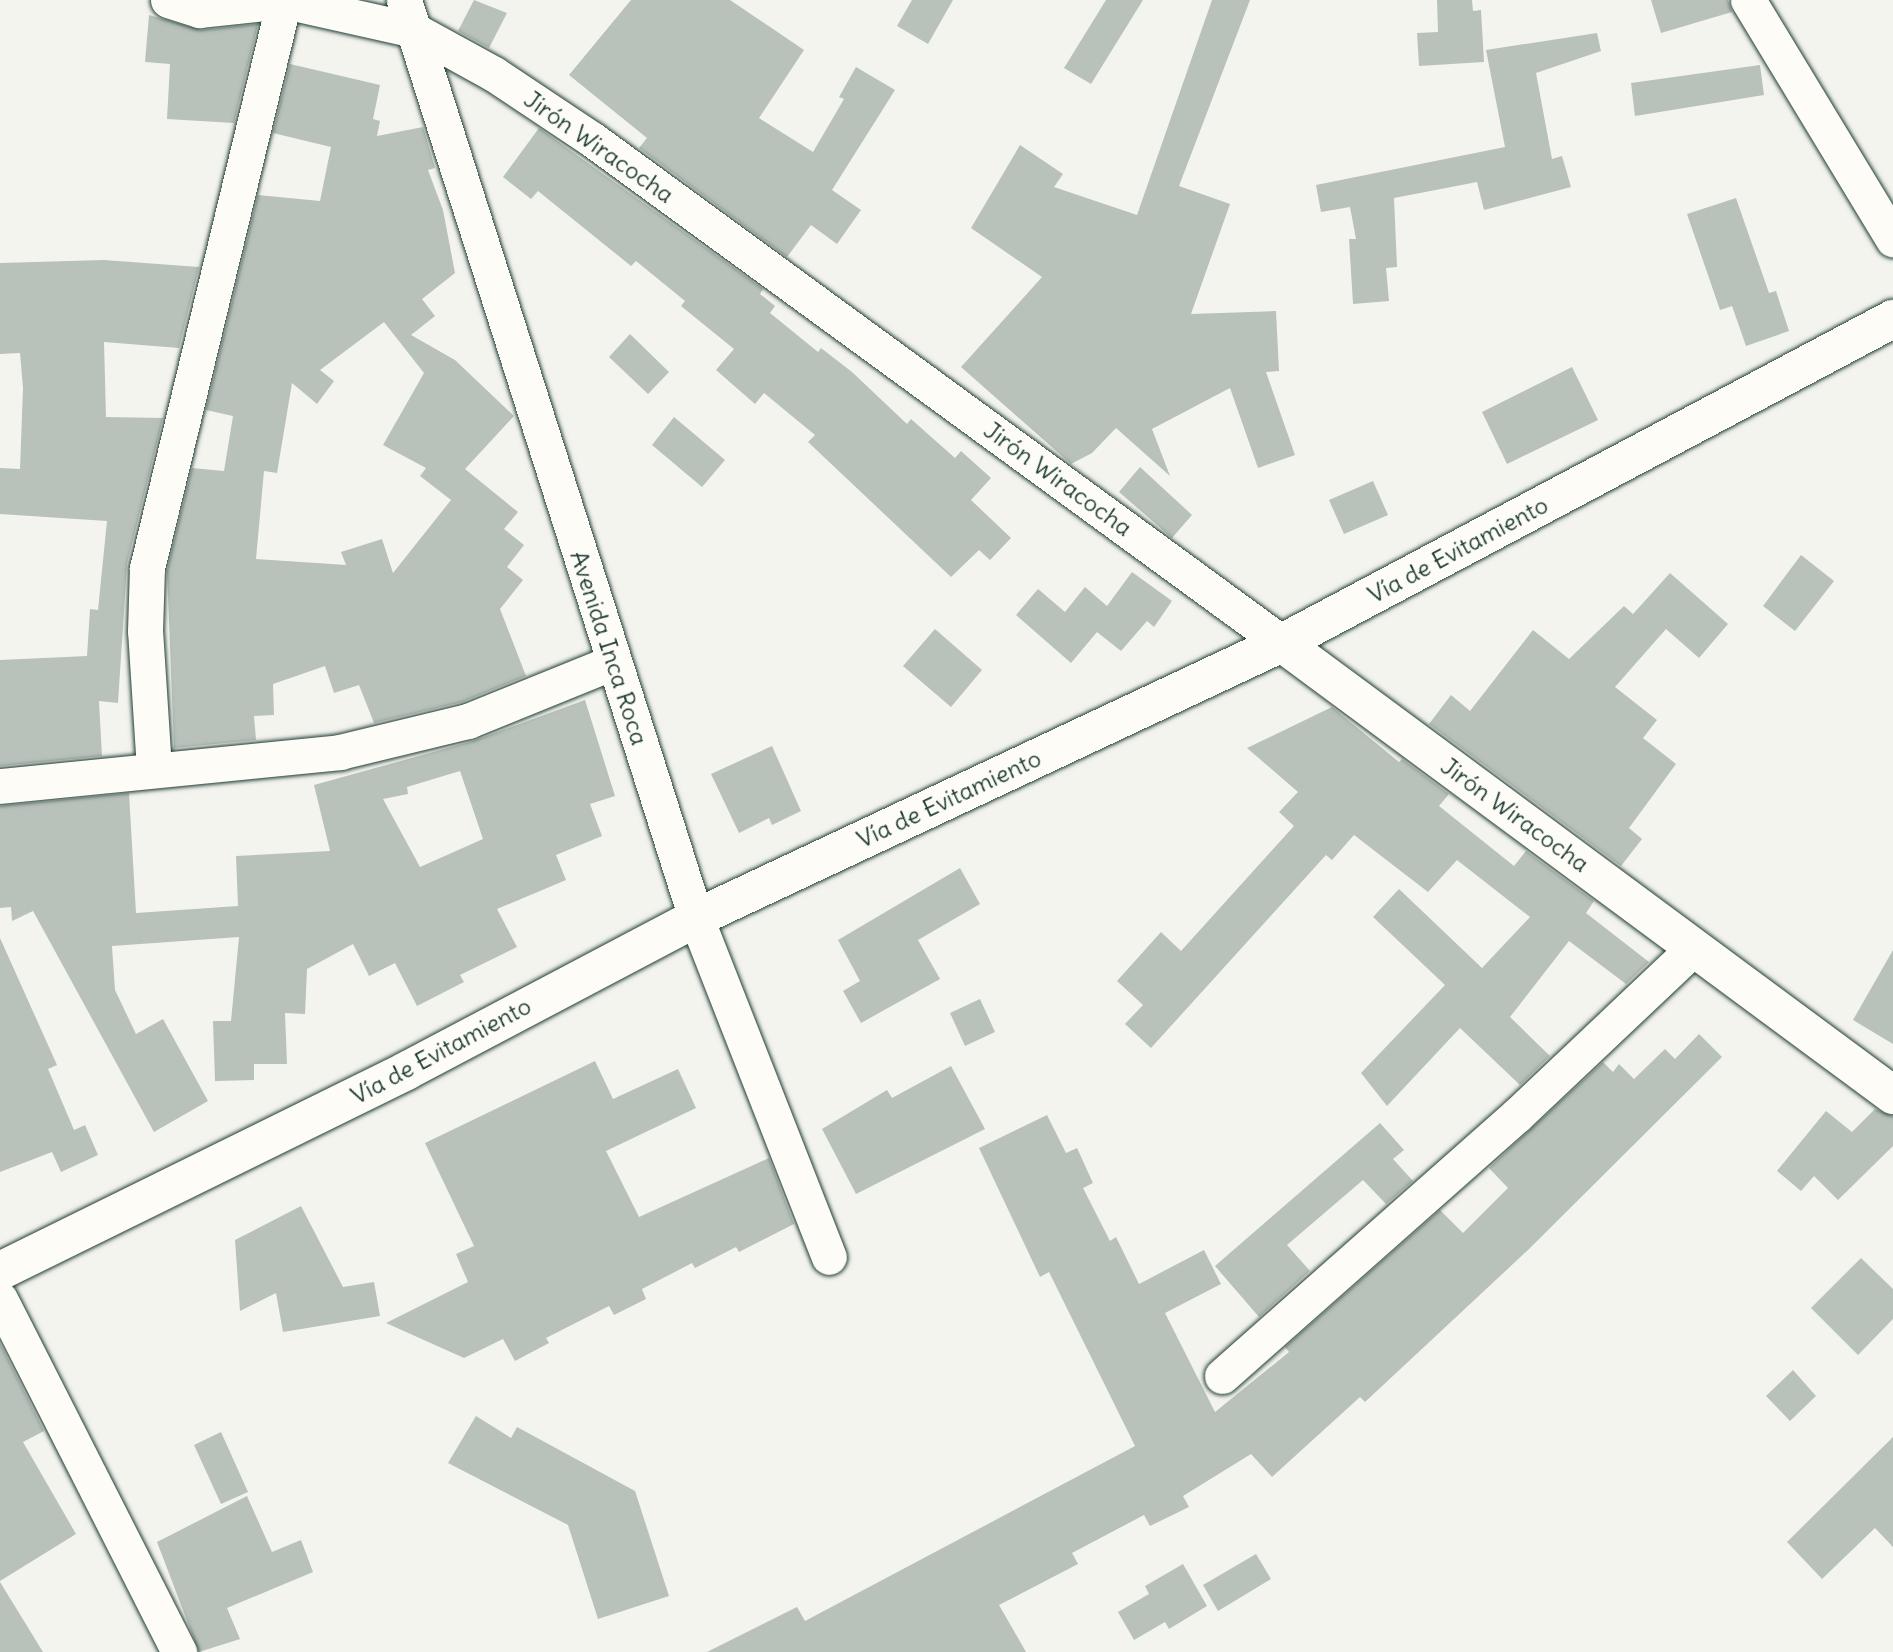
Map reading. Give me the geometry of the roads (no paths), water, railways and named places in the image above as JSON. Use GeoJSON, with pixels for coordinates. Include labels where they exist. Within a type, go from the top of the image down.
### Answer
{"type":"FeatureCollection","features":[{"type":"Feature","properties":{"kind":"main road","name":"Vía de Evitamiento"},"geometry":{"type":"LineString","coordinates":[[0,1271],[406,1071],[696,918],[1282,643],[1893,319]]}},
{"type":"Feature","properties":{"kind":"main road","name":"Jirón Wiracocha"},"geometry":{"type":"LineString","coordinates":[[1282,643],[1893,1095]]}},
{"type":"Feature","properties":{"kind":"street","name":"Jirón Wiracocha"},"geometry":{"type":"LineString","coordinates":[[168,0],[199,10],[284,1],[409,15],[593,140],[1282,643]]}},
{"type":"Feature","properties":{"kind":"street"},"geometry":{"type":"LineString","coordinates":[[1748,0],[1893,240]]}},
{"type":"Feature","properties":{"kind":"street"},"geometry":{"type":"LineString","coordinates":[[154,769],[145,631],[147,568],[284,1]]}},
{"type":"Feature","properties":{"kind":"street","name":"Avenida Inca Roca"},"geometry":{"type":"LineString","coordinates":[[409,15],[696,918],[829,1257]]}},
{"type":"Feature","properties":{"kind":"street"},"geometry":{"type":"LineString","coordinates":[[0,786],[340,752],[468,721],[613,662]]}},
{"type":"Feature","properties":{"kind":"street"},"geometry":{"type":"LineString","coordinates":[[1222,1376],[1516,1116],[1695,947]]}},
{"type":"Feature","properties":{"kind":"street"},"geometry":{"type":"LineString","coordinates":[[0,1299],[179,1652]]}}]}
